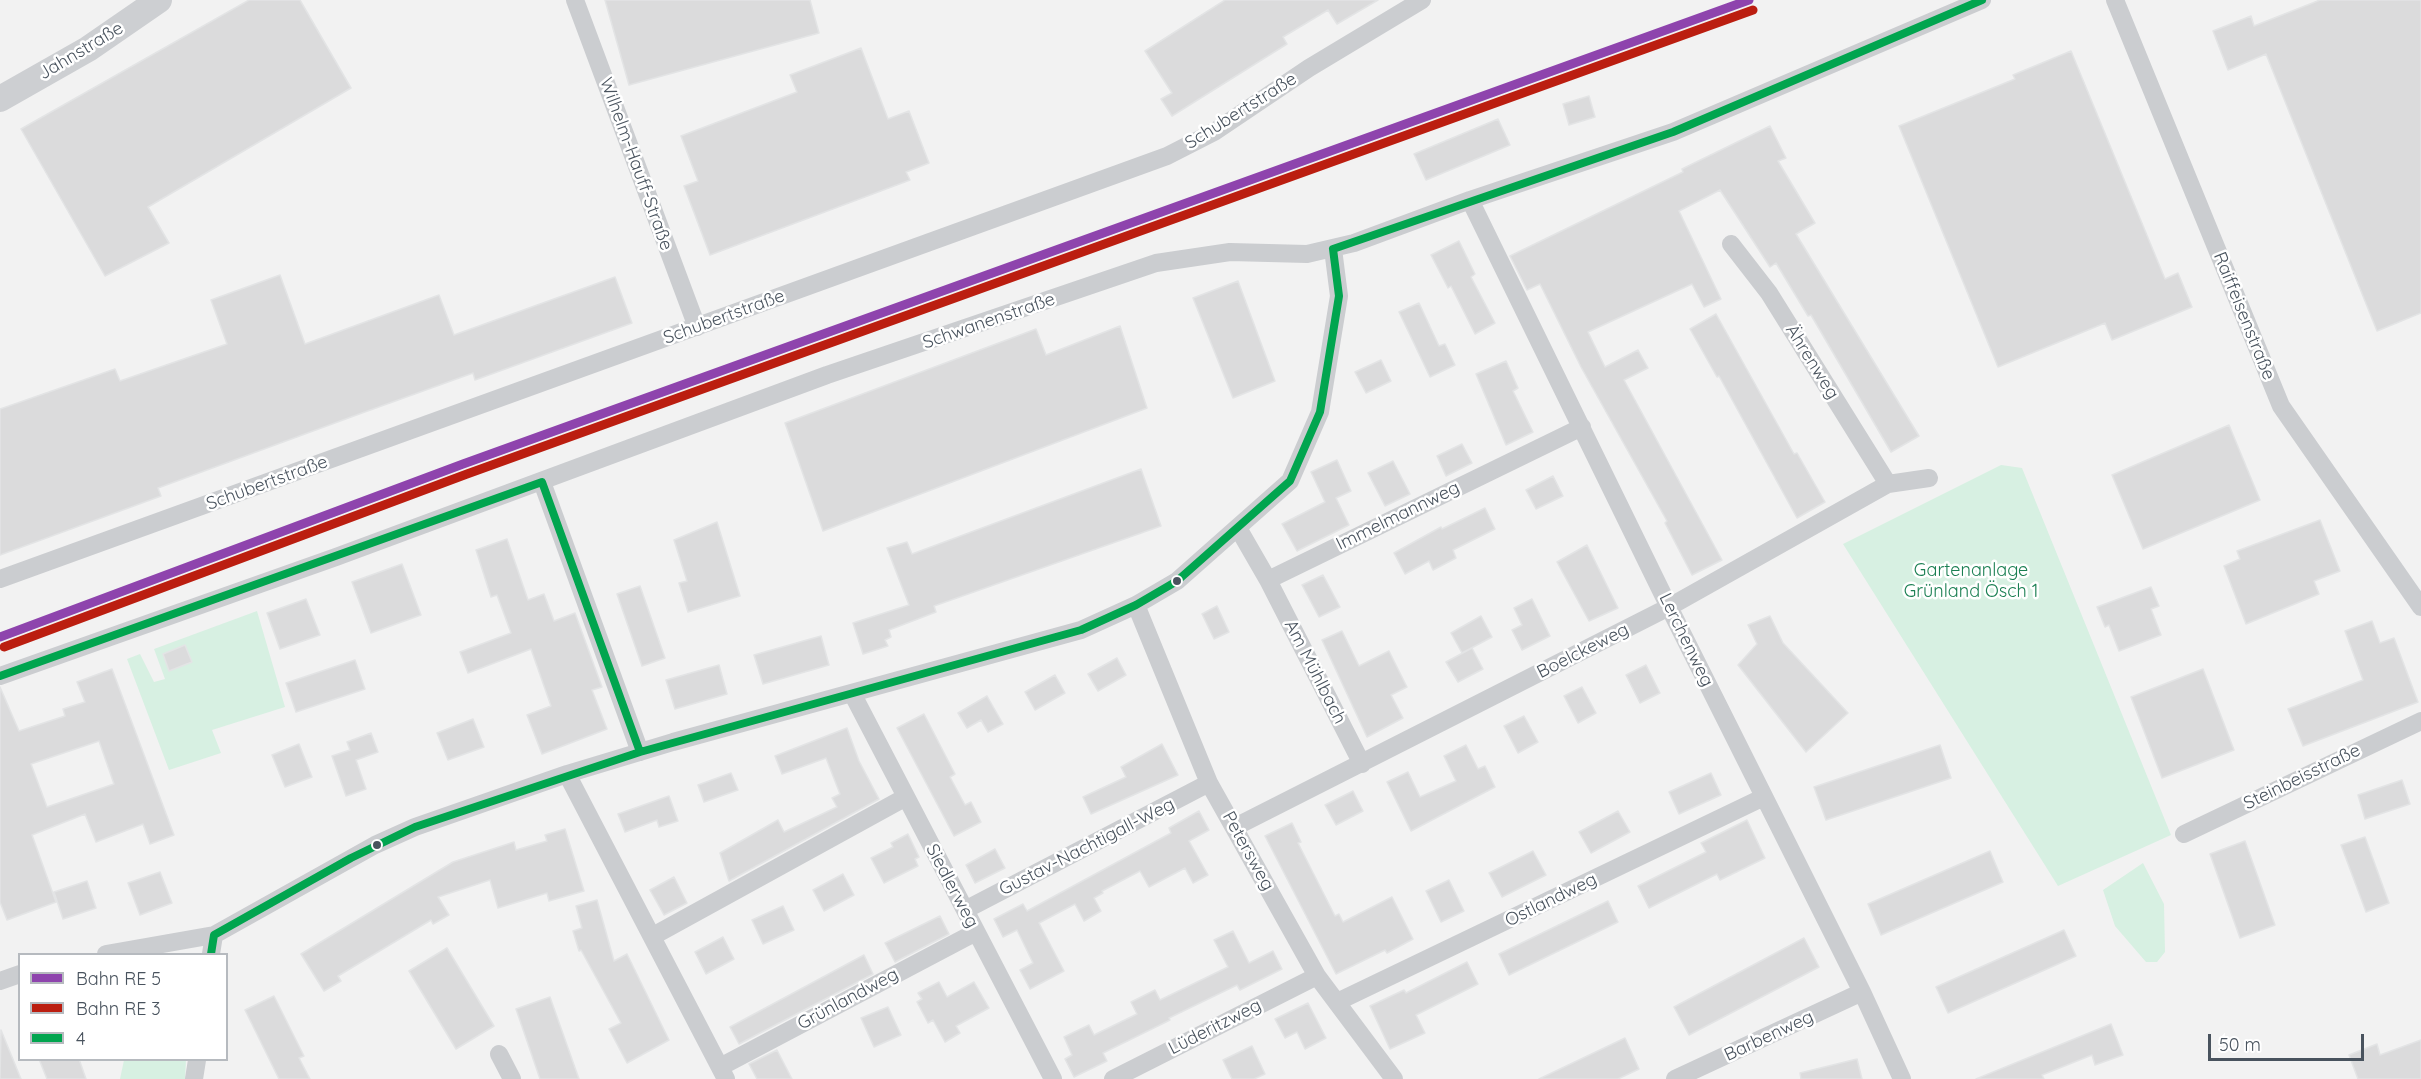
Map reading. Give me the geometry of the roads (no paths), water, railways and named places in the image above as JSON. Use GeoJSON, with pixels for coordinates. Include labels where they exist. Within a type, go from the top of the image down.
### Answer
{"type":"FeatureCollection","features":[{"type":"Feature","properties":{"kind":"main road","name":"Jahnstraße"},"geometry":{"type":"LineString","coordinates":[[0,99],[88,49],[135,8],[159,0]]}},
{"type":"Feature","properties":{"kind":"street","name":"Wilhelm-Hauff-Straße"},"geometry":{"type":"LineString","coordinates":[[575,0],[697,327]]}},
{"type":"Feature","properties":{"kind":"street","name":"Schubertstraße"},"geometry":{"type":"LineString","coordinates":[[0,579],[1167,156],[1214,132],[1310,68],[1422,0]]}},
{"type":"Feature","properties":{"kind":"street","name":"Schwanenstraße"},"geometry":{"type":"LineString","coordinates":[[0,676],[542,482],[827,375],[1156,263],[1230,252],[1307,254],[1333,249],[1673,132],[1982,0]]}},
{"type":"Feature","properties":{"kind":"street","name":"Raiffeisenstraße"},"geometry":{"type":"LineString","coordinates":[[2115,0],[2281,406],[2421,607]]}},
{"type":"Feature","properties":{"kind":"street","name":"Lerchenweg"},"geometry":{"type":"LineString","coordinates":[[1470,200],[1669,608],[1862,992],[1902,1079]]}},
{"type":"Feature","properties":{"kind":"street","name":"Ährenweg"},"geometry":{"type":"LineString","coordinates":[[1731,244],[1769,293],[1888,484]]}},
{"type":"Feature","properties":{"kind":"street"},"geometry":{"type":"LineString","coordinates":[[112,953],[214,935],[385,841],[415,827],[567,774],[1081,630],[1136,605],[1177,581],[1290,481],[1320,412],[1339,296],[1333,249]]}},
{"type":"Feature","properties":{"kind":"street","name":"Immelmannweg"},"geometry":{"type":"LineString","coordinates":[[1268,580],[1582,428]]}},
{"type":"Feature","properties":{"kind":"street","name":"Boelckeweg"},"geometry":{"type":"LineString","coordinates":[[1235,827],[1669,608],[1888,484],[1929,478]]}},
{"type":"Feature","properties":{"kind":"street"},"geometry":{"type":"LineString","coordinates":[[542,482],[640,752]]}},
{"type":"Feature","properties":{"kind":"street"},"geometry":{"type":"LineString","coordinates":[[1238,528],[1268,580]]}},
{"type":"Feature","properties":{"kind":"street","name":"Am Mühlbach"},"geometry":{"type":"LineString","coordinates":[[1268,580],[1362,764]]}},
{"type":"Feature","properties":{"kind":"street","name":"Petersweg"},"geometry":{"type":"LineString","coordinates":[[1136,605],[1209,783],[1317,976],[1394,1079]]}},
{"type":"Feature","properties":{"kind":"street","name":"Siedlerweg"},"geometry":{"type":"LineString","coordinates":[[852,693],[1053,1079]]}},
{"type":"Feature","properties":{"kind":"street","name":"Steinbeisstraße"},"geometry":{"type":"LineString","coordinates":[[2184,834],[2421,721]]}},
{"type":"Feature","properties":{"kind":"street","name":"Grünlandweg"},"geometry":{"type":"LineString","coordinates":[[567,774],[723,1073],[976,932]]}},
{"type":"Feature","properties":{"kind":"street","name":"Gustav-Nachtigall-Weg"},"geometry":{"type":"LineString","coordinates":[[965,910],[1209,783]]}},
{"type":"Feature","properties":{"kind":"street"},"geometry":{"type":"LineString","coordinates":[[653,936],[906,797]]}},
{"type":"Feature","properties":{"kind":"street","name":"Ostlandweg"},"geometry":{"type":"LineString","coordinates":[[1337,1002],[1764,797]]}},
{"type":"Feature","properties":{"kind":"street"},"geometry":{"type":"LineString","coordinates":[[212,953],[214,935]]}},
{"type":"Feature","properties":{"kind":"street"},"geometry":{"type":"LineString","coordinates":[[0,981],[18,975]]}},
{"type":"Feature","properties":{"kind":"street","name":"Lüderitzweg"},"geometry":{"type":"LineString","coordinates":[[1113,1079],[1317,976]]}},
{"type":"Feature","properties":{"kind":"street","name":"Barbenweg"},"geometry":{"type":"LineString","coordinates":[[1675,1079],[1862,992]]}},
{"type":"Feature","properties":{"kind":"street"},"geometry":{"type":"LineString","coordinates":[[499,1054],[512,1079]]}},
{"type":"Feature","properties":{"kind":"street"},"geometry":{"type":"LineString","coordinates":[[194,1079],[197,1061]]}},
{"type":"Feature","properties":{"kind":"park label","name":"Gartenanlage Grünland Ösch 1"},"geometry":{"type":"Point","coordinates":[1971,581]}}]}
